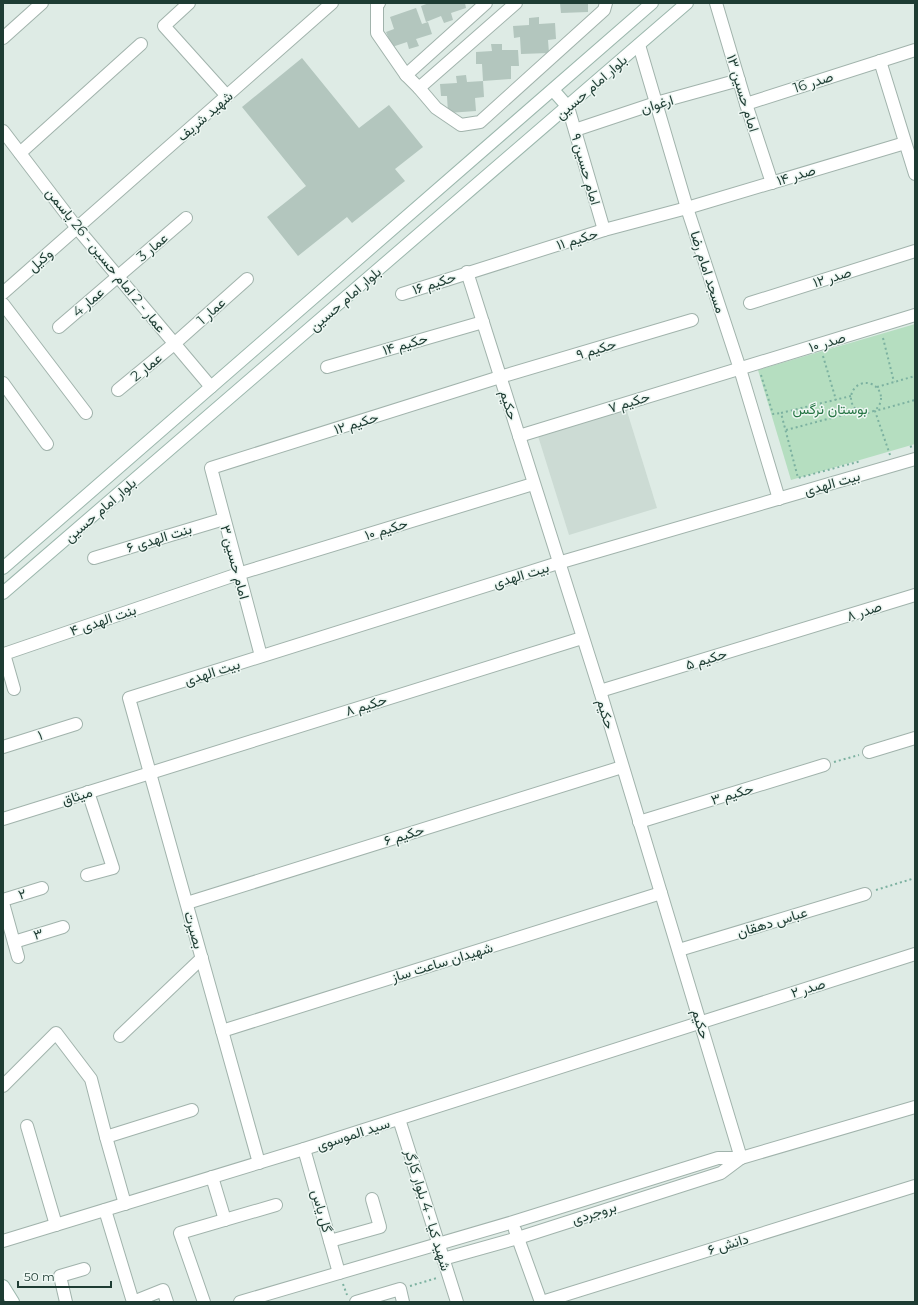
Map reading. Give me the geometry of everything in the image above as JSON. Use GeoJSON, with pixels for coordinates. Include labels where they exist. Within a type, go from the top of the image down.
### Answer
{"type":"FeatureCollection","features":[{"type":"Feature","properties":{"kind":"street"},"geometry":{"type":"LineString","coordinates":[[3,38],[42,3]]}},
{"type":"Feature","properties":{"kind":"street"},"geometry":{"type":"LineString","coordinates":[[189,3],[164,26],[227,96]]}},
{"type":"Feature","properties":{"kind":"street","name":"شهید شریف"},"geometry":{"type":"LineString","coordinates":[[77,228],[332,3]]}},
{"type":"Feature","properties":{"kind":"street"},"geometry":{"type":"LineString","coordinates":[[379,3],[377,4],[377,33],[406,75],[436,108],[462,124],[480,122],[604,10],[606,3]]}},
{"type":"Feature","properties":{"kind":"street"},"geometry":{"type":"LineString","coordinates":[[406,75],[486,3]]}},
{"type":"Feature","properties":{"kind":"street"},"geometry":{"type":"LineString","coordinates":[[419,88],[516,3]]}},
{"type":"Feature","properties":{"kind":"street","name":"بلوار امام حسین"},"geometry":{"type":"LineString","coordinates":[[3,568],[652,3]]}},
{"type":"Feature","properties":{"kind":"street","name":"بلوار امام حسین"},"geometry":{"type":"LineString","coordinates":[[3,593],[687,3]]}},
{"type":"Feature","properties":{"kind":"street","name":"امام حسین ۱۳"},"geometry":{"type":"LineString","coordinates":[[716,3],[746,104],[772,183]]}},
{"type":"Feature","properties":{"kind":"street"},"geometry":{"type":"LineString","coordinates":[[20,153],[141,44]]}},
{"type":"Feature","properties":{"kind":"street","name":"مسجد امام رضا"},"geometry":{"type":"LineString","coordinates":[[638,45],[687,208],[740,369],[779,499]]}},
{"type":"Feature","properties":{"kind":"street","name":"صدر 16"},"geometry":{"type":"LineString","coordinates":[[746,104],[915,50]]}},
{"type":"Feature","properties":{"kind":"street"},"geometry":{"type":"LineString","coordinates":[[880,61],[905,143],[914,167]]}},
{"type":"Feature","properties":{"kind":"street","name":"ارغوان"},"geometry":{"type":"LineString","coordinates":[[575,130],[656,103],[739,80]]}},
{"type":"Feature","properties":{"kind":"street"},"geometry":{"type":"LineString","coordinates":[[552,90],[568,107]]}},
{"type":"Feature","properties":{"kind":"street","name":"امام حسین ۹"},"geometry":{"type":"LineString","coordinates":[[568,107],[604,230]]}},
{"type":"Feature","properties":{"kind":"street","name":"عمار - 2 امام حسین - 26 یاسمن"},"geometry":{"type":"LineString","coordinates":[[3,131],[77,228],[211,387]]}},
{"type":"Feature","properties":{"kind":"street","name":"صدر ۱۴"},"geometry":{"type":"LineString","coordinates":[[687,208],[905,143]]}},
{"type":"Feature","properties":{"kind":"street","name":"حکیم ۱۱"},"geometry":{"type":"LineString","coordinates":[[467,272],[604,230],[687,208]]}},
{"type":"Feature","properties":{"kind":"street","name":"عمار 3"},"geometry":{"type":"LineString","coordinates":[[117,276],[186,218]]}},
{"type":"Feature","properties":{"kind":"street","name":"وکیل"},"geometry":{"type":"LineString","coordinates":[[3,293],[77,228]]}},
{"type":"Feature","properties":{"kind":"street","name":"صدر ۱۲"},"geometry":{"type":"LineString","coordinates":[[750,303],[915,251]]}},
{"type":"Feature","properties":{"kind":"street","name":"حکیم ۱۶"},"geometry":{"type":"LineString","coordinates":[[402,294],[467,272]]}},
{"type":"Feature","properties":{"kind":"street","name":"حکیم"},"geometry":{"type":"LineString","coordinates":[[467,272],[558,563],[600,691],[741,1158]]}},
{"type":"Feature","properties":{"kind":"street","name":"عمار 4"},"geometry":{"type":"LineString","coordinates":[[59,327],[117,276]]}},
{"type":"Feature","properties":{"kind":"street","name":"عمار 1"},"geometry":{"type":"LineString","coordinates":[[174,344],[247,279]]}},
{"type":"Feature","properties":{"kind":"street"},"geometry":{"type":"LineString","coordinates":[[3,304],[86,413]]}},
{"type":"Feature","properties":{"kind":"street","name":"صدر ۱۰"},"geometry":{"type":"LineString","coordinates":[[740,369],[915,315]]}},
{"type":"Feature","properties":{"kind":"street","name":"حکیم ۹"},"geometry":{"type":"LineString","coordinates":[[500,377],[692,320]]}},
{"type":"Feature","properties":{"kind":"street","name":"حکیم ۱۴"},"geometry":{"type":"LineString","coordinates":[[326,367],[483,322]]}},
{"type":"Feature","properties":{"kind":"street","name":"عمار 2"},"geometry":{"type":"LineString","coordinates":[[118,390],[174,344]]}},
{"type":"Feature","properties":{"kind":"street","name":"حکیم ۷"},"geometry":{"type":"LineString","coordinates":[[519,436],[740,369]]}},
{"type":"Feature","properties":{"kind":"street","name":"حکیم ۱۲"},"geometry":{"type":"LineString","coordinates":[[211,468],[500,377]]}},
{"type":"Feature","properties":{"kind":"street"},"geometry":{"type":"LineString","coordinates":[[3,383],[47,444]]}},
{"type":"Feature","properties":{"kind":"street","name":"بیت الهدی"},"geometry":{"type":"LineString","coordinates":[[129,698],[558,563],[915,459]]}},
{"type":"Feature","properties":{"kind":"street","name":"امام حسین ۳"},"geometry":{"type":"LineString","coordinates":[[211,468],[261,656]]}},
{"type":"Feature","properties":{"kind":"street","name":"حکیم ۱۰"},"geometry":{"type":"LineString","coordinates":[[238,574],[533,484]]}},
{"type":"Feature","properties":{"kind":"street","name":"بنت الهدی ۶"},"geometry":{"type":"LineString","coordinates":[[94,558],[224,519]]}},
{"type":"Feature","properties":{"kind":"street"},"geometry":{"type":"LineString","coordinates":[[31,543],[44,558]]}},
{"type":"Feature","properties":{"kind":"street","name":"بنت الهدی ۴"},"geometry":{"type":"LineString","coordinates":[[14,689],[4,654],[238,574]]}},
{"type":"Feature","properties":{"kind":"street","name":"صدر ۸"},"geometry":{"type":"LineString","coordinates":[[813,627],[915,595]]}},
{"type":"Feature","properties":{"kind":"street","name":"حکیم ۵"},"geometry":{"type":"LineString","coordinates":[[600,691],[813,627]]}},
{"type":"Feature","properties":{"kind":"street","name":"حکیم ۸"},"geometry":{"type":"LineString","coordinates":[[150,773],[582,638]]}},
{"type":"Feature","properties":{"kind":"street","name":"بصیرت"},"geometry":{"type":"LineString","coordinates":[[129,698],[259,1163]]}},
{"type":"Feature","properties":{"kind":"street","name":"۱"},"geometry":{"type":"LineString","coordinates":[[3,747],[76,724]]}},
{"type":"Feature","properties":{"kind":"street"},"geometry":{"type":"LineString","coordinates":[[869,752],[915,738]]}},
{"type":"Feature","properties":{"kind":"street","name":"حکیم ۳"},"geometry":{"type":"LineString","coordinates":[[639,822],[824,765]]}},
{"type":"Feature","properties":{"kind":"street","name":"حکیم ۶"},"geometry":{"type":"LineString","coordinates":[[186,903],[622,767]]}},
{"type":"Feature","properties":{"kind":"street","name":"میثاق"},"geometry":{"type":"LineString","coordinates":[[3,820],[150,773]]}},
{"type":"Feature","properties":{"kind":"street"},"geometry":{"type":"LineString","coordinates":[[87,876],[113,868],[88,792]]}},
{"type":"Feature","properties":{"kind":"street","name":"۲"},"geometry":{"type":"LineString","coordinates":[[3,900],[42,888]]}},
{"type":"Feature","properties":{"kind":"street","name":"شهیدان ساعت ساز"},"geometry":{"type":"LineString","coordinates":[[222,1031],[661,893]]}},
{"type":"Feature","properties":{"kind":"street","name":"عباس دهقان"},"geometry":{"type":"LineString","coordinates":[[679,950],[865,894]]}},
{"type":"Feature","properties":{"kind":"street"},"geometry":{"type":"LineString","coordinates":[[3,903],[6,925],[14,942],[18,957]]}},
{"type":"Feature","properties":{"kind":"street","name":"۳"},"geometry":{"type":"LineString","coordinates":[[14,942],[63,927]]}},
{"type":"Feature","properties":{"kind":"street","name":"صدر ۲"},"geometry":{"type":"LineString","coordinates":[[701,1022],[915,954]]}},
{"type":"Feature","properties":{"kind":"street"},"geometry":{"type":"LineString","coordinates":[[120,1036],[202,958]]}},
{"type":"Feature","properties":{"kind":"street","name":"سید الموسوی"},"geometry":{"type":"LineString","coordinates":[[3,1241],[304,1149],[701,1022]]}},
{"type":"Feature","properties":{"kind":"street"},"geometry":{"type":"LineString","coordinates":[[3,1086],[56,1033],[91,1079],[125,1204]]}},
{"type":"Feature","properties":{"kind":"street","name":"بروجردی"},"geometry":{"type":"LineString","coordinates":[[240,1302],[512,1222],[718,1158],[741,1158],[915,1107]]}},
{"type":"Feature","properties":{"kind":"street"},"geometry":{"type":"LineString","coordinates":[[106,1137],[192,1110]]}},
{"type":"Feature","properties":{"kind":"street","name":"شهید کیا - 4 بلوار کارگر"},"geometry":{"type":"LineString","coordinates":[[399,1119],[457,1302]]}},
{"type":"Feature","properties":{"kind":"street"},"geometry":{"type":"LineString","coordinates":[[27,1126],[56,1225]]}},
{"type":"Feature","properties":{"kind":"street","name":"گل یاس"},"geometry":{"type":"LineString","coordinates":[[304,1149],[339,1273]]}},
{"type":"Feature","properties":{"kind":"street","name":"بروجردی"},"geometry":{"type":"LineString","coordinates":[[443,1259],[518,1238],[721,1173],[741,1158]]}},
{"type":"Feature","properties":{"kind":"street"},"geometry":{"type":"LineString","coordinates":[[212,1177],[225,1220]]}},
{"type":"Feature","properties":{"kind":"street","name":"دانش ۶"},"geometry":{"type":"LineString","coordinates":[[512,1222],[542,1302],[915,1186]]}},
{"type":"Feature","properties":{"kind":"street"},"geometry":{"type":"LineString","coordinates":[[626,1187],[631,1202]]}},
{"type":"Feature","properties":{"kind":"street"},"geometry":{"type":"LineString","coordinates":[[330,1241],[380,1226],[372,1199]]}},
{"type":"Feature","properties":{"kind":"street"},"geometry":{"type":"LineString","coordinates":[[204,1302],[180,1233],[276,1205]]}},
{"type":"Feature","properties":{"kind":"street"},"geometry":{"type":"LineString","coordinates":[[105,1210],[133,1302],[163,1290],[167,1302]]}},
{"type":"Feature","properties":{"kind":"street"},"geometry":{"type":"LineString","coordinates":[[66,1302],[60,1276],[84,1269]]}},
{"type":"Feature","properties":{"kind":"street"},"geometry":{"type":"LineString","coordinates":[[3,1286],[13,1302]]}},
{"type":"Feature","properties":{"kind":"street"},"geometry":{"type":"LineString","coordinates":[[356,1302],[400,1289],[403,1302]]}},
{"type":"Feature","properties":{"kind":"path"},"geometry":{"type":"LineString","coordinates":[[889,336],[883,338],[894,382]]}},
{"type":"Feature","properties":{"kind":"path"},"geometry":{"type":"LineString","coordinates":[[816,358],[830,354]]}},
{"type":"Feature","properties":{"kind":"path"},"geometry":{"type":"LineString","coordinates":[[823,356],[836,400]]}},
{"type":"Feature","properties":{"kind":"path"},"geometry":{"type":"LineString","coordinates":[[768,372],[761,374],[773,414],[851,396]]}},
{"type":"Feature","properties":{"kind":"path"},"geometry":{"type":"LineString","coordinates":[[876,387],[915,376]]}},
{"type":"Feature","properties":{"kind":"path"},"geometry":{"type":"LineString","coordinates":[[875,410],[882,400],[881,394],[876,387],[869,383],[863,383],[853,390],[851,396],[854,407],[858,411],[864,413],[915,400]]}},
{"type":"Feature","properties":{"kind":"path"},"geometry":{"type":"LineString","coordinates":[[875,410],[889,453],[882,455]]}},
{"type":"Feature","properties":{"kind":"path"},"geometry":{"type":"LineString","coordinates":[[785,430],[858,411]]}},
{"type":"Feature","properties":{"kind":"path"},"geometry":{"type":"LineString","coordinates":[[781,413],[798,478],[866,459]]}},
{"type":"Feature","properties":{"kind":"path"},"geometry":{"type":"LineString","coordinates":[[824,765],[869,752]]}},
{"type":"Feature","properties":{"kind":"path"},"geometry":{"type":"LineString","coordinates":[[865,894],[915,878]]}},
{"type":"Feature","properties":{"kind":"path"},"geometry":{"type":"LineString","coordinates":[[339,1273],[350,1302]]}},
{"type":"Feature","properties":{"kind":"path"},"geometry":{"type":"LineString","coordinates":[[400,1289],[448,1275]]}},
{"type":"Feature","properties":{"kind":"shaded area"},"geometry":{"type":"Polygon","coordinates":[[[626,408],[657,508],[569,535],[538,436],[626,408]]]}},
{"type":"Feature","properties":{"kind":"green space","name":"بوستان نرگس"},"geometry":{"type":"Polygon","coordinates":[[[915,324],[915,444],[791,480],[758,370],[915,324]]]}},
{"type":"Feature","properties":{"kind":"building"},"geometry":{"type":"Polygon","coordinates":[[[429,3],[465,3],[466,8],[451,13],[453,20],[444,23],[441,16],[426,22],[421,6],[429,3]]]}},
{"type":"Feature","properties":{"kind":"building"},"geometry":{"type":"Polygon","coordinates":[[[560,3],[588,3],[588,12],[561,13],[560,3]]]}},
{"type":"Feature","properties":{"kind":"building"},"geometry":{"type":"Polygon","coordinates":[[[416,8],[422,24],[428,22],[432,34],[416,39],[419,46],[409,49],[407,42],[392,47],[386,32],[394,29],[390,17],[416,8]]]}},
{"type":"Feature","properties":{"kind":"building"},"geometry":{"type":"Polygon","coordinates":[[[539,17],[539,24],[555,23],[556,39],[548,40],[549,53],[521,54],[520,37],[514,38],[513,26],[529,25],[529,18],[539,17]]]}},
{"type":"Feature","properties":{"kind":"building"},"geometry":{"type":"Polygon","coordinates":[[[491,44],[502,44],[502,50],[518,50],[519,66],[511,66],[511,79],[483,81],[482,64],[476,64],[476,52],[492,51],[491,44]]]}},
{"type":"Feature","properties":{"kind":"building"},"geometry":{"type":"Polygon","coordinates":[[[302,58],[359,128],[389,105],[423,147],[395,169],[405,181],[352,223],[347,217],[298,256],[267,217],[306,186],[242,107],[302,58]]]}},
{"type":"Feature","properties":{"kind":"building"},"geometry":{"type":"Polygon","coordinates":[[[466,75],[467,82],[483,81],[484,97],[475,98],[476,111],[448,113],[447,96],[441,96],[440,84],[457,83],[456,76],[466,75]]]}}]}
